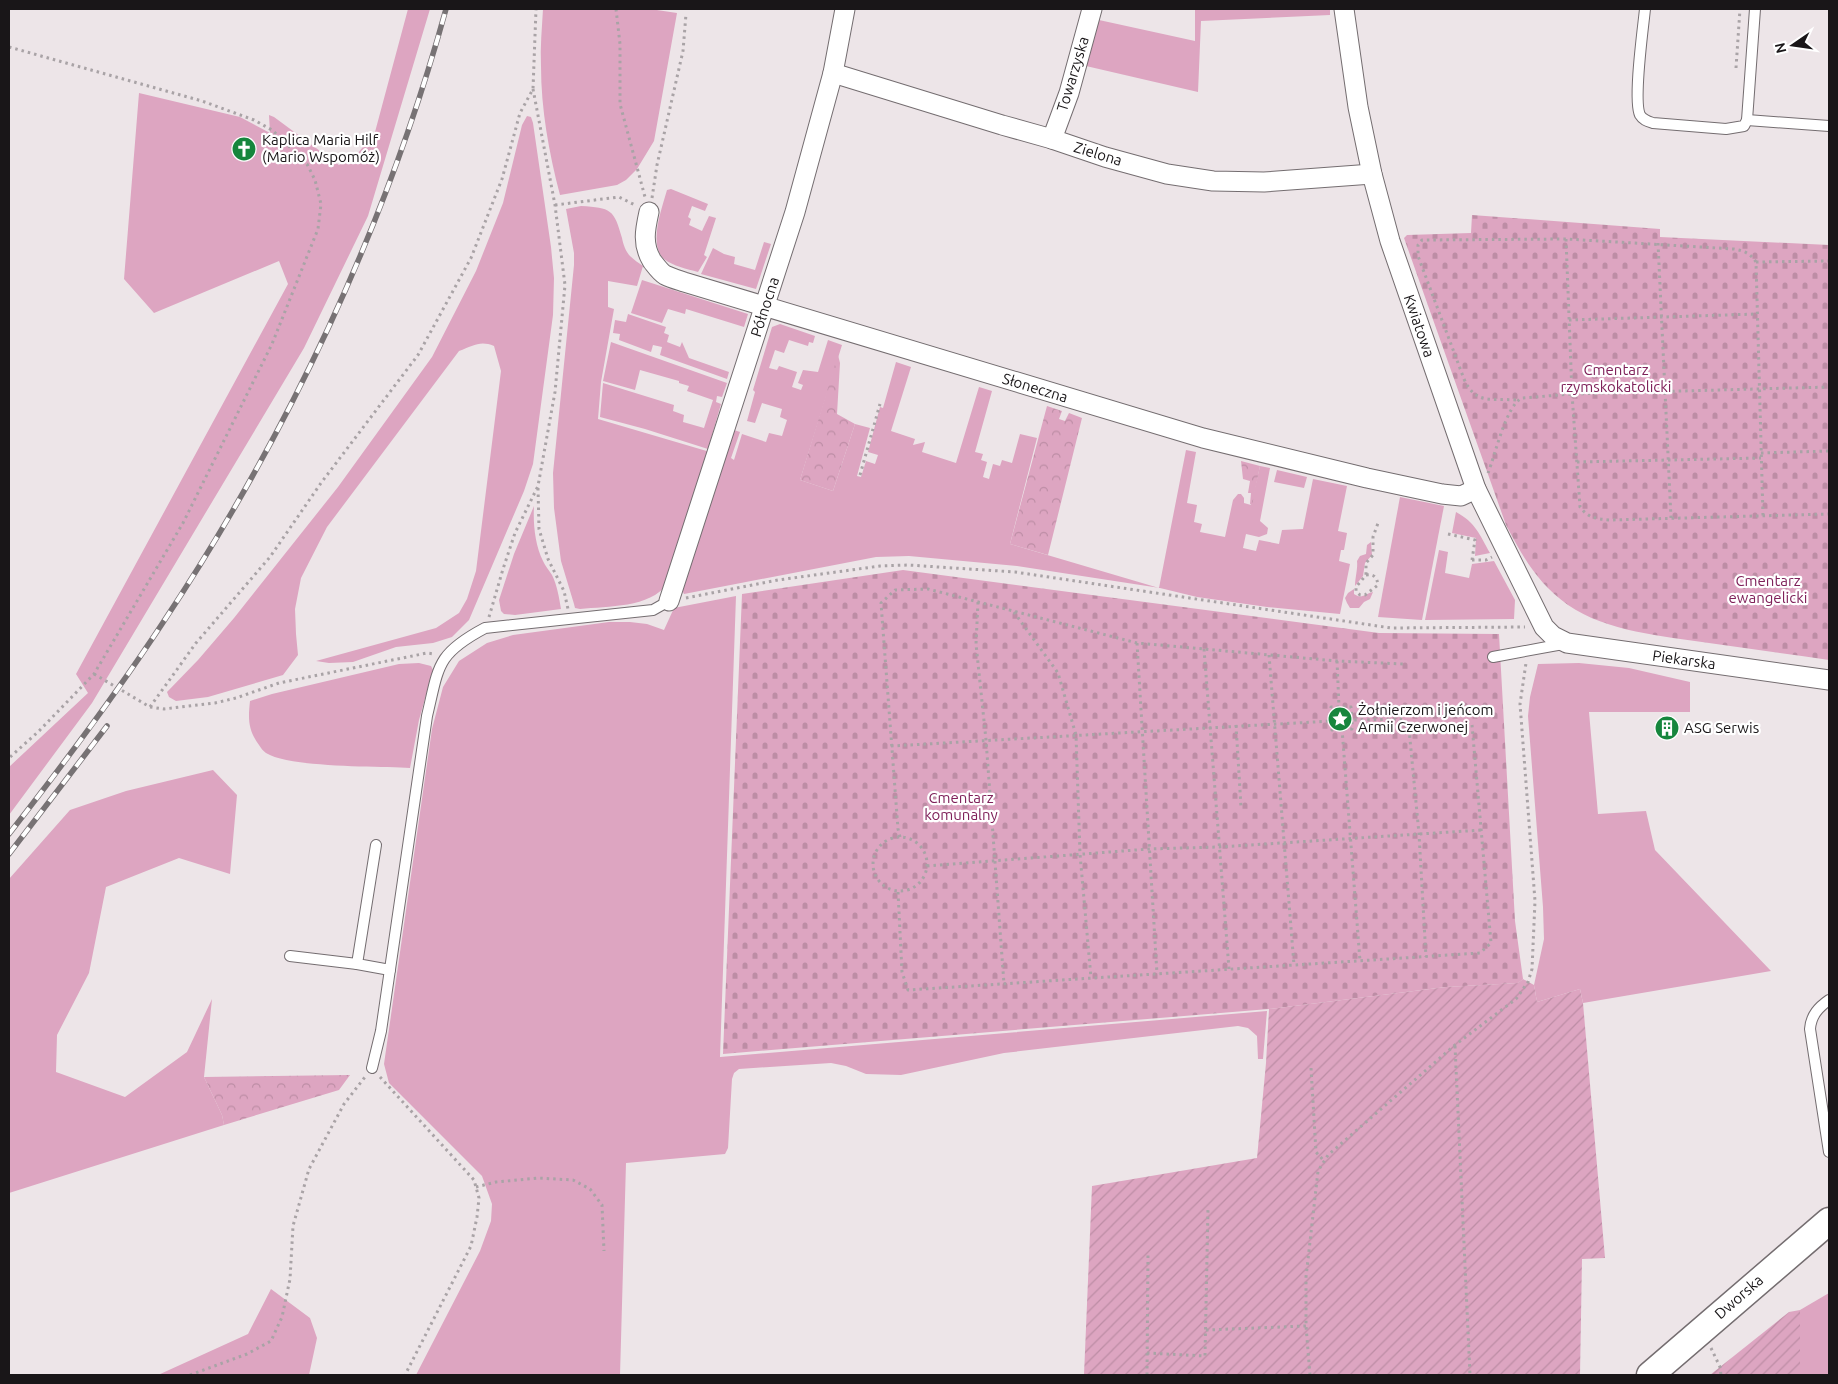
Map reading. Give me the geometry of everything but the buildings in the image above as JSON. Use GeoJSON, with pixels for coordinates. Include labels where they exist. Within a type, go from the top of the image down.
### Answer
{"type":"FeatureCollection","features":[{"type":"Feature","properties":{"kind":"street","name":"Północna"},"geometry":{"type":"LineString","coordinates":[[669,601],[800,195],[833,73],[845,9]]}},
{"type":"Feature","properties":{"kind":"street","name":"Towarzyska"},"geometry":{"type":"LineString","coordinates":[[1052,139],[1069,93],[1092,9]]}},
{"type":"Feature","properties":{"kind":"street","name":"Kwiatowa"},"geometry":{"type":"LineString","coordinates":[[1344,9],[1358,107],[1372,174],[1390,241],[1476,489],[1544,627]]}},
{"type":"Feature","properties":{"kind":"street","name":"Zielona"},"geometry":{"type":"LineString","coordinates":[[833,73],[1002,126],[1167,174],[1213,181],[1264,182],[1372,174]]}},
{"type":"Feature","properties":{"kind":"street","name":"Słoneczna"},"geometry":{"type":"LineString","coordinates":[[650,212],[644,231],[644,242],[648,253],[656,266],[665,275],[684,282],[1213,440],[1442,494],[1461,496],[1476,489]]}},
{"type":"Feature","properties":{"kind":"street","name":"Piekarska"},"geometry":{"type":"LineString","coordinates":[[1544,627],[1553,636],[1567,643],[1829,680]]}},
{"type":"Feature","properties":{"kind":"street","name":"Dworska"},"geometry":{"type":"LineString","coordinates":[[1650,1375],[1829,1221]]}},
{"type":"Feature","properties":{"kind":"lane"},"geometry":{"type":"LineString","coordinates":[[1645,9],[1637,98],[1640,114],[1644,120],[1653,123],[1726,129],[1744,126],[1746,120],[1755,9]]}},
{"type":"Feature","properties":{"kind":"lane"},"geometry":{"type":"LineString","coordinates":[[1746,120],[1829,126]]}},
{"type":"Feature","properties":{"kind":"lane"},"geometry":{"type":"LineString","coordinates":[[372,1068],[381,1031],[427,716],[439,666],[444,656],[467,638],[485,628],[653,610],[669,601]]}},
{"type":"Feature","properties":{"kind":"lane"},"geometry":{"type":"LineString","coordinates":[[1493,657],[1567,643]]}},
{"type":"Feature","properties":{"kind":"lane"},"geometry":{"type":"LineString","coordinates":[[357,964],[376,845]]}},
{"type":"Feature","properties":{"kind":"lane"},"geometry":{"type":"LineString","coordinates":[[290,956],[390,970]]}},
{"type":"Feature","properties":{"kind":"lane"},"geometry":{"type":"LineString","coordinates":[[1829,1000],[1818,1009],[1811,1020],[1810,1029],[1829,1152]]}},
{"type":"Feature","properties":{"kind":"path"},"geometry":{"type":"LineString","coordinates":[[536,9],[533,89],[555,205],[565,285],[555,392],[538,486],[539,529],[548,558],[564,591],[570,619]]}},
{"type":"Feature","properties":{"kind":"path"},"geometry":{"type":"LineString","coordinates":[[616,9],[620,44],[620,104],[650,212]]}},
{"type":"Feature","properties":{"kind":"path"},"geometry":{"type":"LineString","coordinates":[[650,212],[657,165],[683,51],[686,14]]}},
{"type":"Feature","properties":{"kind":"path"},"geometry":{"type":"LineString","coordinates":[[9,47],[202,101],[254,120],[272,130],[307,164],[316,180],[321,204],[318,229],[272,344],[183,523],[94,674],[39,731],[9,758]]}},
{"type":"Feature","properties":{"kind":"path"},"geometry":{"type":"LineString","coordinates":[[150,707],[196,643],[270,557],[321,483],[418,355],[471,258],[502,179],[520,113],[533,89]]}},
{"type":"Feature","properties":{"kind":"path"},"geometry":{"type":"LineString","coordinates":[[555,205],[619,197],[650,212]]}},
{"type":"Feature","properties":{"kind":"path"},"geometry":{"type":"LineString","coordinates":[[1566,239],[1572,394],[1580,507],[1584,513],[1592,518],[1610,520],[1829,514]]}},
{"type":"Feature","properties":{"kind":"path"},"geometry":{"type":"LineString","coordinates":[[1763,516],[1759,389],[1758,314],[1756,262],[1751,255],[1734,249],[1566,239],[1422,240],[1418,245],[1418,256],[1464,379],[1470,391],[1477,398],[1516,400],[1572,394],[1664,392],[1759,389],[1829,387]]}},
{"type":"Feature","properties":{"kind":"path"},"geometry":{"type":"LineString","coordinates":[[1658,243],[1670,518]]}},
{"type":"Feature","properties":{"kind":"path"},"geometry":{"type":"LineString","coordinates":[[1756,262],[1829,261]]}},
{"type":"Feature","properties":{"kind":"path"},"geometry":{"type":"LineString","coordinates":[[1569,320],[1758,314]]}},
{"type":"Feature","properties":{"kind":"path"},"geometry":{"type":"LineString","coordinates":[[1476,489],[1488,473],[1507,419],[1516,400]]}},
{"type":"Feature","properties":{"kind":"path"},"geometry":{"type":"LineString","coordinates":[[860,475],[880,404]]}},
{"type":"Feature","properties":{"kind":"path"},"geometry":{"type":"LineString","coordinates":[[1761,453],[1829,452]]}},
{"type":"Feature","properties":{"kind":"path"},"geometry":{"type":"LineString","coordinates":[[1577,462],[1761,458]]}},
{"type":"Feature","properties":{"kind":"path"},"geometry":{"type":"LineString","coordinates":[[485,628],[516,533],[538,486]]}},
{"type":"Feature","properties":{"kind":"path"},"geometry":{"type":"LineString","coordinates":[[1366,575],[1375,576],[1378,585],[1365,595],[1360,595],[1356,591],[1356,587],[1366,575],[1366,563],[1373,555],[1373,538],[1378,523]]}},
{"type":"Feature","properties":{"kind":"path"},"geometry":{"type":"LineString","coordinates":[[1448,534],[1475,540],[1472,560]]}},
{"type":"Feature","properties":{"kind":"path"},"geometry":{"type":"LineString","coordinates":[[669,601],[778,580],[908,564],[1015,572],[1391,628],[1544,627]]}},
{"type":"Feature","properties":{"kind":"path"},"geometry":{"type":"LineString","coordinates":[[900,836],[881,603],[895,590],[928,589],[1136,643],[1337,661],[1404,664]]}},
{"type":"Feature","properties":{"kind":"path"},"geometry":{"type":"LineString","coordinates":[[978,602],[976,644],[986,740],[1004,984]]}},
{"type":"Feature","properties":{"kind":"path"},"geometry":{"type":"LineString","coordinates":[[1013,611],[1058,673],[1076,735],[1080,854],[1091,978]]}},
{"type":"Feature","properties":{"kind":"path"},"geometry":{"type":"LineString","coordinates":[[1136,643],[1157,974]]}},
{"type":"Feature","properties":{"kind":"path"},"geometry":{"type":"LineString","coordinates":[[1204,650],[1229,969]]}},
{"type":"Feature","properties":{"kind":"path"},"geometry":{"type":"LineString","coordinates":[[1310,1375],[1306,1326],[1308,1268],[1318,1171],[1328,1155],[1455,1045],[1516,999],[1528,982],[1532,969],[1535,901],[1520,704],[1528,650]]}},
{"type":"Feature","properties":{"kind":"path"},"geometry":{"type":"LineString","coordinates":[[94,674],[150,707],[164,709],[215,703],[279,683],[427,653],[444,656]]}},
{"type":"Feature","properties":{"kind":"path"},"geometry":{"type":"LineString","coordinates":[[1269,655],[1294,965]]}},
{"type":"Feature","properties":{"kind":"path"},"geometry":{"type":"LineString","coordinates":[[1337,661],[1339,707]]}},
{"type":"Feature","properties":{"kind":"path"},"geometry":{"type":"LineString","coordinates":[[1330,707],[1339,707],[1352,707],[1352,729],[1332,730],[1330,707]]}},
{"type":"Feature","properties":{"kind":"path"},"geometry":{"type":"LineString","coordinates":[[1352,720],[1406,718]]}},
{"type":"Feature","properties":{"kind":"path"},"geometry":{"type":"LineString","coordinates":[[892,746],[1331,720]]}},
{"type":"Feature","properties":{"kind":"path"},"geometry":{"type":"LineString","coordinates":[[1236,725],[1241,807]]}},
{"type":"Feature","properties":{"kind":"path"},"geometry":{"type":"LineString","coordinates":[[898,892],[902,972],[908,990],[1480,954],[1491,943],[1472,725]]}},
{"type":"Feature","properties":{"kind":"path"},"geometry":{"type":"LineString","coordinates":[[1342,729],[1360,961]]}},
{"type":"Feature","properties":{"kind":"path"},"geometry":{"type":"LineString","coordinates":[[1410,729],[1419,834],[1426,957]]}},
{"type":"Feature","properties":{"kind":"path"},"geometry":{"type":"LineString","coordinates":[[927,866],[1149,849],[1219,847],[1482,830]]}},
{"type":"Feature","properties":{"kind":"path"},"geometry":{"type":"LineString","coordinates":[[900,836],[911,839],[920,845],[926,854],[927,866],[923,879],[914,888],[898,892],[888,889],[878,880],[873,867],[875,854],[883,842],[900,836]]}},
{"type":"Feature","properties":{"kind":"path"},"geometry":{"type":"LineString","coordinates":[[1455,1045],[1470,1375]]}},
{"type":"Feature","properties":{"kind":"path"},"geometry":{"type":"LineString","coordinates":[[190,1375],[247,1354],[271,1341],[282,1317],[290,1279],[294,1226],[310,1168],[344,1104],[372,1068],[474,1180],[478,1198],[478,1217],[471,1246],[405,1375]]}},
{"type":"Feature","properties":{"kind":"path"},"geometry":{"type":"LineString","coordinates":[[1311,1068],[1316,1152],[1324,1161]]}},
{"type":"Feature","properties":{"kind":"path"},"geometry":{"type":"LineString","coordinates":[[476,1187],[496,1182],[538,1178],[573,1180],[590,1189],[602,1204],[604,1251]]}},
{"type":"Feature","properties":{"kind":"path"},"geometry":{"type":"LineString","coordinates":[[1148,1353],[1205,1356],[1208,1208]]}},
{"type":"Feature","properties":{"kind":"path"},"geometry":{"type":"LineString","coordinates":[[1147,1375],[1148,1253]]}},
{"type":"Feature","properties":{"kind":"path"},"geometry":{"type":"LineString","coordinates":[[1206,1330],[1306,1326]]}},
{"type":"Feature","properties":{"kind":"path"},"geometry":{"type":"LineString","coordinates":[[1700,1332],[1716,1354],[1721,1375]]}},
{"type":"Feature","properties":{"kind":"green space"},"geometry":{"type":"Polygon","coordinates":[[[408,9],[430,9],[368,216],[304,348],[92,703],[9,815],[9,767],[88,693],[76,674],[288,284],[279,261],[154,313],[124,279],[139,93],[240,117],[270,133],[269,115],[339,165],[358,153],[375,132],[408,9]]]}},
{"type":"Feature","properties":{"kind":"green space"},"geometry":{"type":"Polygon","coordinates":[[[543,9],[650,9],[677,13],[654,141],[637,169],[626,180],[617,185],[560,195],[549,147],[542,98],[541,52],[543,9]]]}},
{"type":"Feature","properties":{"kind":"green space"},"geometry":{"type":"Polygon","coordinates":[[[1195,9],[1330,9],[1330,15],[1201,21],[1198,92],[1086,66],[1099,20],[1195,41],[1195,9]]]}},
{"type":"Feature","properties":{"kind":"green space"},"geometry":{"type":"Polygon","coordinates":[[[527,116],[531,117],[533,123],[551,247],[554,278],[553,315],[533,464],[524,491],[469,620],[452,637],[433,643],[396,647],[353,662],[329,663],[316,661],[436,628],[459,613],[467,599],[476,571],[501,371],[494,346],[489,344],[476,344],[459,351],[327,527],[301,578],[295,609],[298,655],[283,675],[208,697],[176,701],[169,697],[167,692],[198,660],[234,618],[338,487],[432,357],[476,271],[503,203],[522,125],[527,116]]]}},
{"type":"Feature","properties":{"kind":"green space"},"geometry":{"type":"Polygon","coordinates":[[[671,189],[708,204],[705,211],[692,206],[688,217],[691,219],[689,225],[702,231],[709,216],[716,218],[704,255],[707,257],[698,272],[672,264],[659,253],[657,245],[658,226],[667,190],[671,189]]]}},
{"type":"Feature","properties":{"kind":"green space"},"geometry":{"type":"Polygon","coordinates":[[[581,206],[605,209],[610,212],[619,228],[627,252],[643,266],[637,286],[608,281],[608,307],[614,309],[601,382],[598,419],[710,452],[667,584],[660,592],[639,602],[580,609],[575,608],[561,561],[554,508],[553,473],[574,265],[574,253],[566,209],[581,206]]]}},
{"type":"Feature","properties":{"kind":"green space","name":"Cmentarz rzymskokatolicki"},"geometry":{"type":"Polygon","coordinates":[[[1472,215],[1660,229],[1660,237],[1829,245],[1829,660],[1654,635],[1618,627],[1583,614],[1568,605],[1557,597],[1539,578],[1525,559],[1506,525],[1404,238],[1407,235],[1471,233],[1472,215]]]}},
{"type":"Feature","properties":{"kind":"green space"},"geometry":{"type":"Polygon","coordinates":[[[764,242],[771,244],[756,289],[701,274],[713,248],[735,257],[734,264],[755,270],[764,242]]]}},
{"type":"Feature","properties":{"kind":"green space"},"geometry":{"type":"Polygon","coordinates":[[[642,280],[748,314],[744,327],[686,309],[685,314],[668,309],[662,323],[631,313],[642,280]]]}},
{"type":"Feature","properties":{"kind":"green space"},"geometry":{"type":"Polygon","coordinates":[[[628,314],[666,327],[664,333],[669,335],[667,342],[680,347],[682,342],[689,358],[729,372],[727,379],[660,355],[662,347],[653,345],[651,352],[619,340],[620,334],[613,333],[615,320],[626,322],[628,314]]]}},
{"type":"Feature","properties":{"kind":"green space"},"geometry":{"type":"Polygon","coordinates":[[[780,324],[815,336],[813,343],[809,342],[808,346],[789,340],[784,353],[775,350],[769,368],[777,370],[779,366],[797,372],[792,387],[801,390],[803,385],[798,383],[803,370],[818,372],[828,340],[842,345],[800,480],[833,491],[855,424],[870,428],[857,476],[861,477],[866,461],[875,464],[878,455],[868,452],[880,407],[883,408],[896,362],[911,367],[891,431],[915,439],[913,445],[925,442],[922,452],[956,463],[979,387],[992,391],[975,452],[983,454],[981,460],[987,462],[983,477],[989,479],[993,464],[1000,466],[1002,460],[1012,463],[1020,434],[1037,438],[1010,544],[1158,588],[1017,566],[909,556],[876,557],[684,594],[682,590],[734,430],[740,432],[731,458],[734,460],[742,434],[766,442],[769,433],[782,436],[787,420],[780,417],[782,409],[762,403],[755,423],[747,421],[755,392],[753,390],[772,327],[780,324]]]}},
{"type":"Feature","properties":{"kind":"green space"},"geometry":{"type":"Polygon","coordinates":[[[611,342],[727,383],[722,397],[717,396],[716,402],[721,404],[708,449],[600,417],[603,383],[674,405],[673,411],[684,415],[683,422],[704,428],[713,400],[687,391],[689,386],[679,383],[679,381],[640,370],[635,390],[603,381],[611,342]]]}},
{"type":"Feature","properties":{"kind":"green space"},"geometry":{"type":"Polygon","coordinates":[[[838,355],[840,363],[837,414],[855,424],[833,491],[800,480],[838,355]]]}},
{"type":"Feature","properties":{"kind":"green space"},"geometry":{"type":"Polygon","coordinates":[[[1047,406],[1062,411],[1059,419],[1065,421],[1069,413],[1082,418],[1048,555],[1010,544],[1047,406]]]}},
{"type":"Feature","properties":{"kind":"green space"},"geometry":{"type":"Polygon","coordinates":[[[1186,450],[1196,452],[1187,503],[1197,505],[1194,522],[1202,524],[1200,532],[1225,537],[1233,500],[1238,494],[1241,494],[1244,498],[1244,503],[1251,505],[1260,466],[1270,468],[1260,521],[1268,528],[1267,534],[1259,537],[1246,534],[1243,548],[1256,551],[1259,540],[1279,544],[1282,530],[1303,529],[1313,479],[1347,486],[1338,531],[1347,533],[1344,550],[1341,550],[1339,561],[1350,564],[1340,614],[1267,607],[1197,597],[1159,588],[1186,450]]]}},
{"type":"Feature","properties":{"kind":"green space"},"geometry":{"type":"Polygon","coordinates":[[[1241,461],[1260,466],[1252,505],[1250,504],[1251,493],[1248,493],[1250,481],[1243,479],[1241,461]]]}},
{"type":"Feature","properties":{"kind":"green space"},"geometry":{"type":"Polygon","coordinates":[[[1277,470],[1307,477],[1304,488],[1274,482],[1277,470]]]}},
{"type":"Feature","properties":{"kind":"green space"},"geometry":{"type":"Polygon","coordinates":[[[1400,497],[1444,506],[1422,620],[1378,617],[1400,497]]]}},
{"type":"Feature","properties":{"kind":"green space"},"geometry":{"type":"Polygon","coordinates":[[[534,506],[536,541],[544,563],[554,579],[561,609],[515,615],[504,614],[501,611],[499,600],[514,554],[534,506]]]}},
{"type":"Feature","properties":{"kind":"green space"},"geometry":{"type":"Polygon","coordinates":[[[1456,512],[1468,520],[1480,535],[1490,553],[1475,556],[1476,538],[1452,533],[1456,512]]]}},
{"type":"Feature","properties":{"kind":"green space"},"geometry":{"type":"Polygon","coordinates":[[[1371,542],[1372,555],[1365,563],[1363,576],[1355,586],[1357,561],[1360,556],[1366,554],[1367,545],[1371,542]]]}},
{"type":"Feature","properties":{"kind":"green space"},"geometry":{"type":"Polygon","coordinates":[[[1439,550],[1448,552],[1445,573],[1469,578],[1472,564],[1494,561],[1515,600],[1514,619],[1425,620],[1439,550]]]}},
{"type":"Feature","properties":{"kind":"green space","name":"Cmentarz komunalny"},"geometry":{"type":"Polygon","coordinates":[[[903,570],[1379,633],[1499,634],[1515,921],[1523,979],[1518,983],[1446,987],[1269,1009],[723,1054],[742,594],[903,570]]]}},
{"type":"Feature","properties":{"kind":"green space"},"geometry":{"type":"Polygon","coordinates":[[[1354,589],[1354,594],[1357,596],[1364,596],[1373,592],[1370,599],[1359,608],[1350,608],[1345,598],[1354,589]]]}},
{"type":"Feature","properties":{"kind":"green space"},"geometry":{"type":"Polygon","coordinates":[[[736,596],[720,1057],[1267,1011],[1263,1059],[1258,1059],[1257,1036],[1248,1028],[1238,1026],[1004,1053],[901,1075],[866,1074],[846,1066],[831,1063],[739,1069],[734,1073],[732,1079],[728,1148],[725,1154],[626,1163],[620,1375],[416,1375],[480,1251],[491,1221],[492,1204],[482,1176],[389,1083],[384,1064],[432,729],[443,687],[459,661],[487,643],[513,635],[609,622],[647,624],[664,630],[674,608],[736,596]]]}},
{"type":"Feature","properties":{"kind":"green space"},"geometry":{"type":"Polygon","coordinates":[[[419,663],[431,666],[433,670],[419,720],[410,768],[314,764],[294,761],[278,758],[266,753],[255,740],[249,719],[250,701],[399,664],[419,663]]]}},
{"type":"Feature","properties":{"kind":"green space"},"geometry":{"type":"Polygon","coordinates":[[[1579,663],[1629,668],[1690,682],[1690,712],[1589,712],[1598,814],[1646,811],[1655,850],[1771,971],[1583,1003],[1580,989],[1537,1002],[1534,985],[1544,939],[1528,716],[1530,697],[1538,664],[1579,663]]]}},
{"type":"Feature","properties":{"kind":"green space"},"geometry":{"type":"Polygon","coordinates":[[[213,770],[237,795],[230,874],[179,858],[106,887],[89,973],[57,1035],[56,1072],[125,1097],[187,1052],[212,999],[204,1077],[222,1115],[224,1125],[9,1193],[9,879],[70,810],[126,791],[213,770]]]}},
{"type":"Feature","properties":{"kind":"green space"},"geometry":{"type":"Polygon","coordinates":[[[1523,979],[1534,985],[1537,1002],[1580,989],[1583,1003],[1605,1258],[1582,1259],[1580,1375],[1084,1375],[1092,1186],[1257,1158],[1269,1009],[1446,987],[1518,983],[1523,979]]]}},
{"type":"Feature","properties":{"kind":"green space"},"geometry":{"type":"Polygon","coordinates":[[[350,1075],[339,1090],[224,1125],[222,1115],[204,1077],[350,1075]]]}},
{"type":"Feature","properties":{"kind":"green space"},"geometry":{"type":"Polygon","coordinates":[[[271,1289],[310,1318],[317,1338],[309,1375],[158,1375],[248,1334],[271,1289]]]}},
{"type":"Feature","properties":{"kind":"green space"},"geometry":{"type":"Polygon","coordinates":[[[1829,1293],[1829,1375],[1800,1375],[1800,1310],[1829,1293]]]}},
{"type":"Feature","properties":{"kind":"green space"},"geometry":{"type":"Polygon","coordinates":[[[1800,1310],[1800,1375],[1710,1375],[1789,1312],[1800,1310]]]}},
{"type":"Feature","properties":{"kind":"railway"},"geometry":{"type":"LineString","coordinates":[[9,834],[87,731],[162,624],[208,553],[251,479],[291,404],[363,250],[394,171],[422,90],[446,9]]}},
{"type":"Feature","properties":{"kind":"railway"},"geometry":{"type":"LineString","coordinates":[[9,854],[107,726]]}},
{"type":"Feature","properties":{"kind":"place","name":"Kaplica Maria Hilf (Mario Wspomóż)"},"geometry":{"type":"Point","coordinates":[244,149]}},
{"type":"Feature","properties":{"kind":"place","name":"Żołnierzom i jeńcom Armii Czerwonej"},"geometry":{"type":"Point","coordinates":[1340,719]}},
{"type":"Feature","properties":{"kind":"place","name":"ASG Serwis"},"geometry":{"type":"Point","coordinates":[1667,728]}},
{"type":"Feature","properties":{"kind":"park label","name":"Cmentarz ewangelicki"},"geometry":{"type":"Point","coordinates":[1768,590]}}]}
